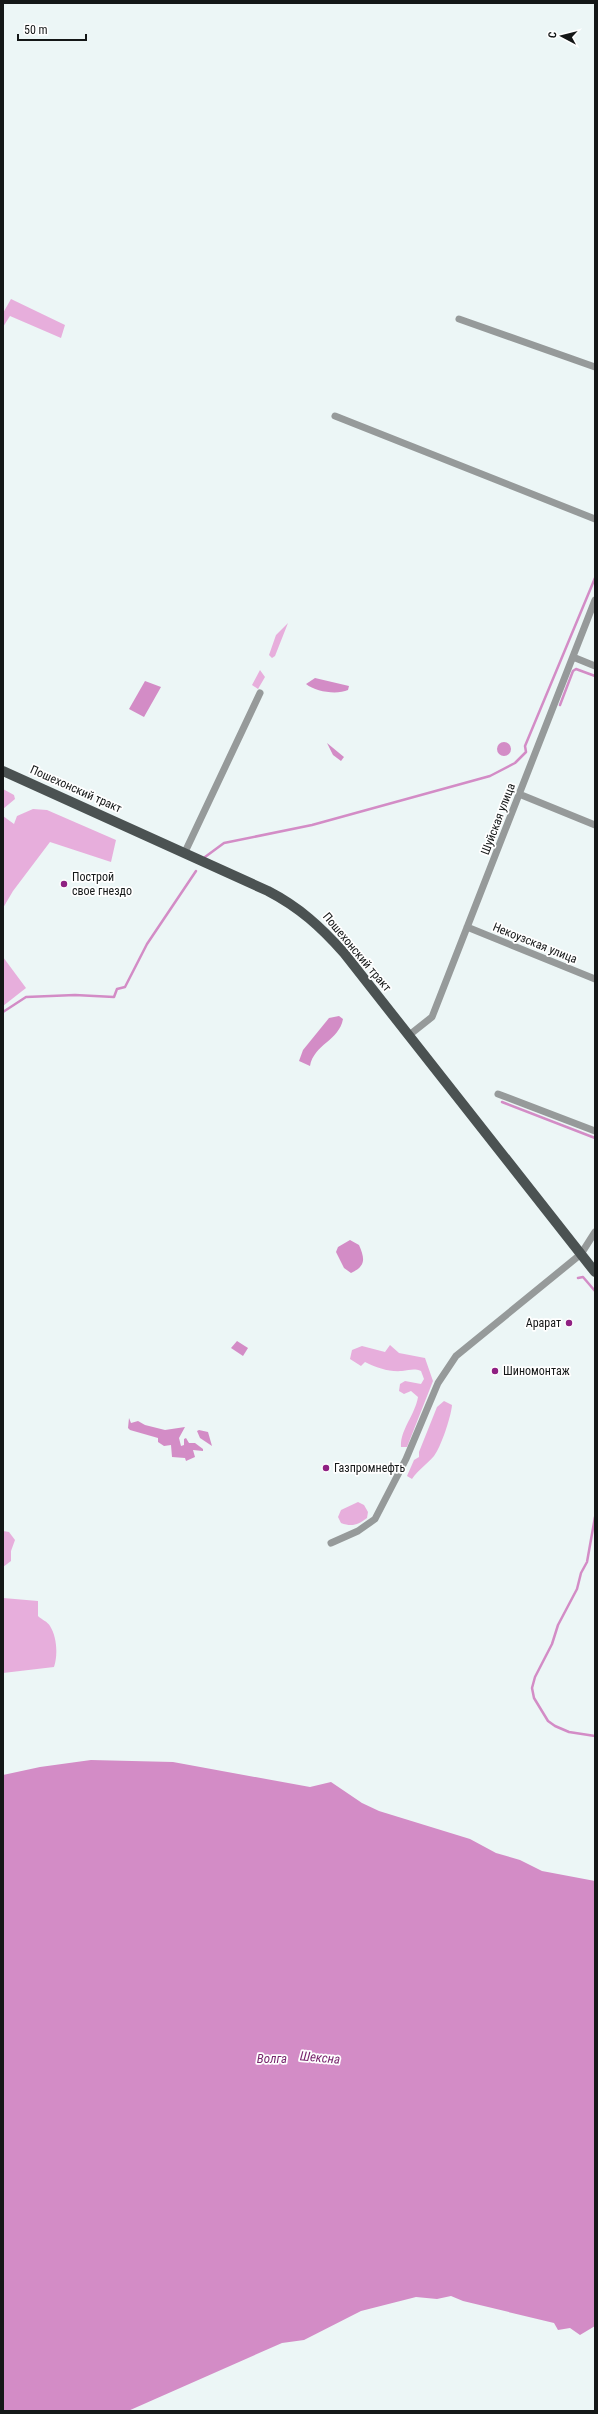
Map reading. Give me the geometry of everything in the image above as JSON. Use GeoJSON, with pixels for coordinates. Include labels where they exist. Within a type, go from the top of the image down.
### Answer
{"type":"FeatureCollection","features":[{"type":"Feature","properties":{"kind":"main road","name":"Пошехонский тракт"},"geometry":{"type":"LineString","coordinates":[[3,771],[185,852],[288,901],[312,919],[344,953],[595,1272]]}},
{"type":"Feature","properties":{"kind":"street"},"geometry":{"type":"LineString","coordinates":[[458,319],[595,367]]}},
{"type":"Feature","properties":{"kind":"street"},"geometry":{"type":"LineString","coordinates":[[335,416],[595,519]]}},
{"type":"Feature","properties":{"kind":"street","name":"Шуйская улица"},"geometry":{"type":"LineString","coordinates":[[408,1036],[432,1017],[595,600]]}},
{"type":"Feature","properties":{"kind":"street"},"geometry":{"type":"LineString","coordinates":[[573,657],[595,666]]}},
{"type":"Feature","properties":{"kind":"street"},"geometry":{"type":"LineString","coordinates":[[185,852],[260,693]]}},
{"type":"Feature","properties":{"kind":"street"},"geometry":{"type":"LineString","coordinates":[[519,794],[595,825]]}},
{"type":"Feature","properties":{"kind":"street","name":"Некоузская улица"},"geometry":{"type":"LineString","coordinates":[[467,927],[595,979]]}},
{"type":"Feature","properties":{"kind":"street"},"geometry":{"type":"LineString","coordinates":[[498,1094],[595,1131]]}},
{"type":"Feature","properties":{"kind":"street"},"geometry":{"type":"LineString","coordinates":[[331,1543],[358,1531],[375,1519],[406,1459],[438,1383],[456,1356],[581,1254],[595,1232]]}},
{"type":"Feature","properties":{"kind":"shaded area"},"geometry":{"type":"Polygon","coordinates":[[[11,299],[65,325],[61,338],[10,316],[3,327],[3,313],[11,299]]]}},
{"type":"Feature","properties":{"kind":"shaded area"},"geometry":{"type":"Polygon","coordinates":[[[288,623],[275,656],[272,658],[269,655],[276,635],[288,623]]]}},
{"type":"Feature","properties":{"kind":"shaded area"},"geometry":{"type":"Polygon","coordinates":[[[260,670],[265,677],[258,689],[252,685],[260,670]]]}},
{"type":"Feature","properties":{"kind":"shaded area"},"geometry":{"type":"Polygon","coordinates":[[[3,789],[14,795],[15,799],[3,809],[3,789]]]}},
{"type":"Feature","properties":{"kind":"shaded area"},"geometry":{"type":"Polygon","coordinates":[[[33,809],[47,810],[116,840],[111,862],[50,842],[13,891],[3,908],[3,816],[14,824],[17,816],[33,809]]]}},
{"type":"Feature","properties":{"kind":"shaded area"},"geometry":{"type":"Polygon","coordinates":[[[3,957],[26,988],[3,1006],[3,957]]]}},
{"type":"Feature","properties":{"kind":"shaded area"},"geometry":{"type":"Polygon","coordinates":[[[390,1345],[399,1353],[425,1358],[433,1381],[407,1447],[401,1447],[401,1441],[418,1397],[411,1391],[404,1394],[399,1391],[400,1384],[405,1381],[421,1384],[424,1379],[421,1371],[414,1369],[402,1371],[388,1370],[365,1362],[361,1366],[350,1359],[352,1350],[362,1346],[385,1352],[390,1345]]]}},
{"type":"Feature","properties":{"kind":"shaded area"},"geometry":{"type":"Polygon","coordinates":[[[444,1401],[452,1405],[443,1439],[434,1456],[412,1479],[407,1476],[414,1460],[419,1457],[419,1452],[437,1407],[444,1401]]]}},
{"type":"Feature","properties":{"kind":"shaded area"},"geometry":{"type":"Polygon","coordinates":[[[358,1502],[364,1505],[368,1512],[367,1518],[355,1525],[341,1523],[338,1517],[341,1510],[358,1502]]]}},
{"type":"Feature","properties":{"kind":"shaded area"},"geometry":{"type":"Polygon","coordinates":[[[3,1531],[9,1532],[15,1540],[11,1551],[11,1561],[3,1567],[3,1531]]]}},
{"type":"Feature","properties":{"kind":"shaded area"},"geometry":{"type":"Polygon","coordinates":[[[3,1598],[38,1601],[38,1616],[49,1625],[54,1635],[56,1652],[54,1667],[3,1673],[3,1598]]]}},
{"type":"Feature","properties":{"kind":"water"},"geometry":{"type":"Polygon","coordinates":[[[315,678],[349,686],[348,690],[343,692],[327,692],[315,689],[306,684],[315,678]]]}},
{"type":"Feature","properties":{"kind":"water"},"geometry":{"type":"Polygon","coordinates":[[[145,681],[161,687],[144,717],[129,709],[145,681]]]}},
{"type":"Feature","properties":{"kind":"water"},"geometry":{"type":"Polygon","coordinates":[[[501,742],[507,742],[511,746],[511,752],[507,756],[501,756],[497,752],[497,746],[501,742]]]}},
{"type":"Feature","properties":{"kind":"water"},"geometry":{"type":"Polygon","coordinates":[[[327,743],[344,757],[341,761],[333,755],[327,743]]]}},
{"type":"Feature","properties":{"kind":"water"},"geometry":{"type":"Polygon","coordinates":[[[339,1016],[343,1019],[337,1033],[316,1052],[310,1066],[299,1061],[303,1050],[329,1018],[339,1016]]]}},
{"type":"Feature","properties":{"kind":"water"},"geometry":{"type":"Polygon","coordinates":[[[350,1240],[359,1245],[363,1258],[362,1265],[351,1273],[344,1268],[336,1252],[338,1247],[350,1240]]]}},
{"type":"Feature","properties":{"kind":"water"},"geometry":{"type":"Polygon","coordinates":[[[237,1341],[248,1348],[243,1356],[231,1348],[237,1341]]]}},
{"type":"Feature","properties":{"kind":"water"},"geometry":{"type":"Polygon","coordinates":[[[129,1418],[131,1423],[138,1421],[145,1425],[165,1430],[185,1427],[179,1438],[181,1446],[184,1445],[184,1439],[186,1438],[189,1443],[195,1443],[203,1449],[203,1451],[193,1450],[195,1457],[186,1461],[185,1458],[172,1457],[171,1445],[164,1446],[158,1442],[158,1438],[130,1430],[128,1428],[129,1418]]]}},
{"type":"Feature","properties":{"kind":"water"},"geometry":{"type":"Polygon","coordinates":[[[197,1431],[208,1432],[212,1446],[200,1438],[197,1431]]]}},
{"type":"Feature","properties":{"kind":"water","name":"Волга"},"geometry":{"type":"Polygon","coordinates":[[[91,1760],[173,1762],[310,1787],[331,1782],[362,1803],[379,1811],[470,1839],[496,1853],[520,1860],[542,1871],[595,1881],[595,2326],[580,2335],[570,2328],[558,2330],[554,2323],[463,2301],[451,2296],[437,2299],[416,2297],[361,2311],[304,2340],[282,2343],[128,2411],[3,2411],[3,1775],[40,1767],[91,1760]]]}},
{"type":"Feature","properties":{"kind":"waterway"},"geometry":{"type":"LineString","coordinates":[[205,857],[224,843],[312,825],[490,776],[515,763],[526,752],[525,746],[595,578]]}},
{"type":"Feature","properties":{"kind":"waterway"},"geometry":{"type":"LineString","coordinates":[[560,705],[573,671],[576,669],[595,676]]}},
{"type":"Feature","properties":{"kind":"waterway"},"geometry":{"type":"LineString","coordinates":[[3,1012],[26,997],[75,995],[114,997],[117,989],[125,987],[147,944],[196,871]]}},
{"type":"Feature","properties":{"kind":"waterway"},"geometry":{"type":"LineString","coordinates":[[502,1102],[595,1138]]}},
{"type":"Feature","properties":{"kind":"waterway"},"geometry":{"type":"LineString","coordinates":[[578,1278],[583,1277],[595,1291]]}},
{"type":"Feature","properties":{"kind":"waterway"},"geometry":{"type":"LineString","coordinates":[[595,1517],[587,1562],[581,1573],[577,1589],[558,1625],[552,1644],[535,1677],[532,1688],[534,1698],[548,1721],[569,1732],[595,1736]]}},
{"type":"Feature","properties":{"kind":"place","name":"Построй свое гнездо"},"geometry":{"type":"Point","coordinates":[64,884]}},
{"type":"Feature","properties":{"kind":"place","name":"Арарат"},"geometry":{"type":"Point","coordinates":[569,1323]}},
{"type":"Feature","properties":{"kind":"place","name":"Шиномонтаж"},"geometry":{"type":"Point","coordinates":[495,1371]}},
{"type":"Feature","properties":{"kind":"place","name":"Газпромнефть"},"geometry":{"type":"Point","coordinates":[326,1468]}},
{"type":"Feature","properties":{"kind":"water label","name":"Шексна"},"geometry":{"type":"Point","coordinates":[320,2057]}}]}
